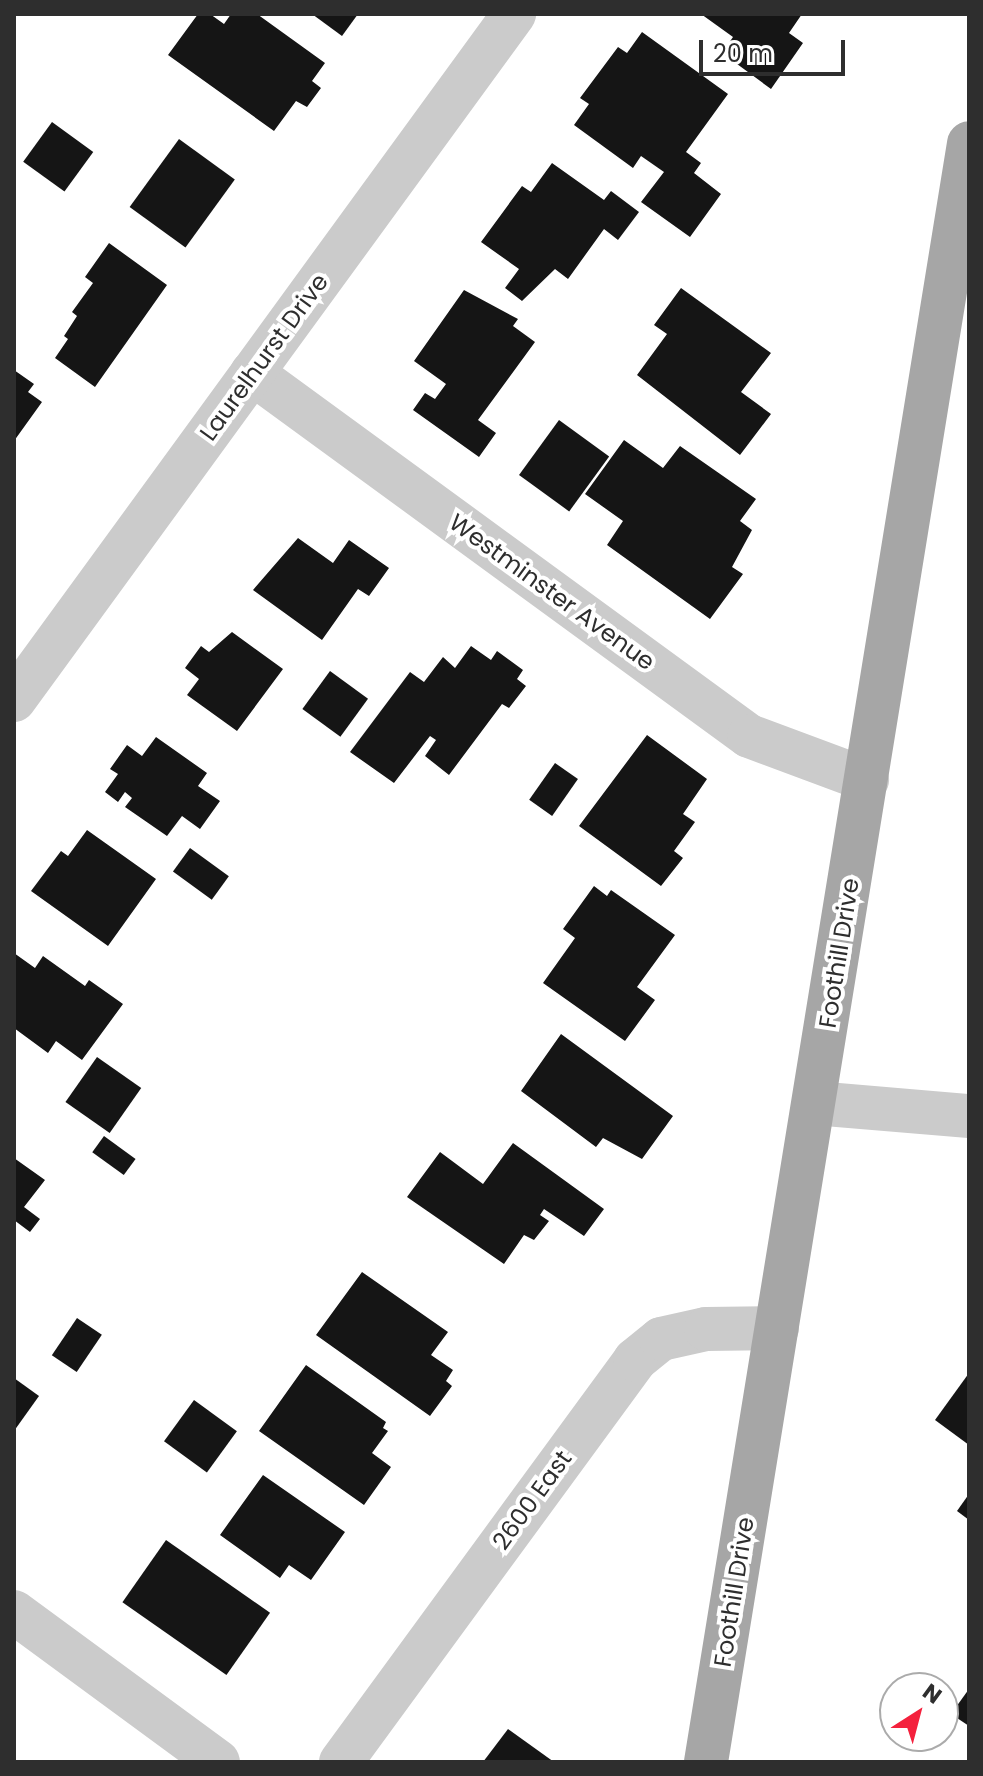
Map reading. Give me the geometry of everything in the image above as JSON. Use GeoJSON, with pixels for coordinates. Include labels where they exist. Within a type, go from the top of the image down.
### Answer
{"type":"FeatureCollection","features":[{"type":"Feature","properties":{"kind":"main road","name":"Foothill Drive"},"geometry":{"type":"LineString","coordinates":[[706,1762],[969,143]]}},
{"type":"Feature","properties":{"kind":"street","name":"Laurelhurst Drive"},"geometry":{"type":"LineString","coordinates":[[14,700],[514,14]]}},
{"type":"Feature","properties":{"kind":"street","name":"Westminster Avenue"},"geometry":{"type":"LineString","coordinates":[[252,373],[749,736],[867,780]]}},
{"type":"Feature","properties":{"kind":"street"},"geometry":{"type":"LineString","coordinates":[[814,1103],[969,1116]]}},
{"type":"Feature","properties":{"kind":"street","name":"2600 East"},"geometry":{"type":"LineString","coordinates":[[341,1762],[635,1360],[661,1339],[676,1335],[706,1329],[777,1328]]}},
{"type":"Feature","properties":{"kind":"street"},"geometry":{"type":"LineString","coordinates":[[14,1612],[218,1762]]}},
{"type":"Feature","properties":{"kind":"building"},"geometry":{"type":"Polygon","coordinates":[[[198,14],[210,14],[224,24],[231,14],[257,14],[325,63],[312,81],[321,88],[307,107],[296,101],[274,131],[168,55],[198,14]]]}},
{"type":"Feature","properties":{"kind":"building"},"geometry":{"type":"Polygon","coordinates":[[[312,14],[358,14],[342,36],[312,14]]]}},
{"type":"Feature","properties":{"kind":"building"},"geometry":{"type":"Polygon","coordinates":[[[701,14],[802,14],[789,33],[803,43],[771,89],[722,53],[733,37],[701,14]]]}},
{"type":"Feature","properties":{"kind":"building"},"geometry":{"type":"Polygon","coordinates":[[[642,32],[728,94],[686,152],[701,163],[694,173],[721,194],[690,237],[641,202],[664,172],[641,156],[633,168],[574,125],[589,104],[580,98],[618,47],[627,53],[642,32]]]}},
{"type":"Feature","properties":{"kind":"building"},"geometry":{"type":"Polygon","coordinates":[[[52,122],[93,152],[64,192],[23,162],[52,122]]]}},
{"type":"Feature","properties":{"kind":"building"},"geometry":{"type":"Polygon","coordinates":[[[179,139],[235,180],[185,248],[130,207],[179,139]]]}},
{"type":"Feature","properties":{"kind":"building"},"geometry":{"type":"Polygon","coordinates":[[[552,163],[604,200],[611,191],[639,212],[618,240],[604,229],[568,279],[555,269],[522,301],[505,288],[519,269],[481,242],[522,186],[531,192],[552,163]]]}},
{"type":"Feature","properties":{"kind":"building"},"geometry":{"type":"Polygon","coordinates":[[[109,243],[167,285],[95,387],[55,358],[68,339],[64,336],[77,316],[72,312],[93,283],[85,277],[109,243]]]}},
{"type":"Feature","properties":{"kind":"building"},"geometry":{"type":"Polygon","coordinates":[[[681,288],[771,353],[741,392],[771,414],[740,455],[637,375],[667,334],[654,325],[681,288]]]}},
{"type":"Feature","properties":{"kind":"building"},"geometry":{"type":"Polygon","coordinates":[[[464,290],[518,319],[513,326],[535,342],[478,420],[496,433],[479,457],[413,410],[425,393],[435,399],[446,384],[414,361],[464,290]]]}},
{"type":"Feature","properties":{"kind":"building"},"geometry":{"type":"Polygon","coordinates":[[[14,370],[34,384],[28,392],[42,402],[14,441],[14,370]]]}},
{"type":"Feature","properties":{"kind":"building"},"geometry":{"type":"Polygon","coordinates":[[[559,420],[609,456],[569,511],[519,475],[559,420]]]}},
{"type":"Feature","properties":{"kind":"building"},"geometry":{"type":"Polygon","coordinates":[[[624,440],[663,468],[680,446],[756,499],[740,521],[752,530],[732,567],[743,574],[710,619],[607,545],[623,521],[585,494],[624,440]]]}},
{"type":"Feature","properties":{"kind":"building"},"geometry":{"type":"Polygon","coordinates":[[[298,538],[333,563],[349,540],[389,568],[369,596],[358,589],[322,640],[253,590],[298,538]]]}},
{"type":"Feature","properties":{"kind":"building"},"geometry":{"type":"Polygon","coordinates":[[[232,632],[283,669],[237,731],[187,695],[199,679],[185,668],[201,646],[209,652],[232,632]]]}},
{"type":"Feature","properties":{"kind":"building"},"geometry":{"type":"Polygon","coordinates":[[[471,646],[491,660],[497,651],[523,670],[517,679],[526,686],[509,708],[502,704],[449,775],[425,756],[436,740],[430,736],[394,783],[350,752],[410,672],[424,682],[443,657],[455,668],[471,646]]]}},
{"type":"Feature","properties":{"kind":"building"},"geometry":{"type":"Polygon","coordinates":[[[330,671],[368,699],[340,737],[302,709],[330,671]]]}},
{"type":"Feature","properties":{"kind":"building"},"geometry":{"type":"Polygon","coordinates":[[[647,735],[707,779],[683,814],[695,822],[674,851],[683,858],[661,886],[579,826],[647,735]]]}},
{"type":"Feature","properties":{"kind":"building"},"geometry":{"type":"Polygon","coordinates":[[[156,737],[207,773],[198,786],[220,801],[200,829],[182,816],[167,836],[125,807],[132,798],[125,792],[118,802],[105,792],[118,774],[110,769],[127,745],[142,756],[156,737]]]}},
{"type":"Feature","properties":{"kind":"building"},"geometry":{"type":"Polygon","coordinates":[[[555,763],[578,779],[552,816],[529,800],[555,763]]]}},
{"type":"Feature","properties":{"kind":"building"},"geometry":{"type":"Polygon","coordinates":[[[87,830],[156,879],[108,946],[31,891],[61,851],[68,856],[87,830]]]}},
{"type":"Feature","properties":{"kind":"building"},"geometry":{"type":"Polygon","coordinates":[[[190,848],[229,876],[212,900],[173,871],[190,848]]]}},
{"type":"Feature","properties":{"kind":"building"},"geometry":{"type":"Polygon","coordinates":[[[594,886],[607,896],[611,890],[675,935],[637,987],[655,1000],[625,1041],[543,983],[575,938],[563,929],[594,886]]]}},
{"type":"Feature","properties":{"kind":"building"},"geometry":{"type":"Polygon","coordinates":[[[14,953],[35,968],[43,956],[85,986],[89,980],[123,1004],[82,1060],[56,1041],[48,1053],[14,1028],[14,953]]]}},
{"type":"Feature","properties":{"kind":"building"},"geometry":{"type":"Polygon","coordinates":[[[561,1034],[673,1116],[642,1159],[603,1138],[596,1147],[521,1091],[561,1034]]]}},
{"type":"Feature","properties":{"kind":"building"},"geometry":{"type":"Polygon","coordinates":[[[97,1057],[141,1088],[110,1133],[65,1102],[97,1057]]]}},
{"type":"Feature","properties":{"kind":"building"},"geometry":{"type":"Polygon","coordinates":[[[104,1136],[136,1159],[124,1175],[92,1152],[104,1136]]]}},
{"type":"Feature","properties":{"kind":"building"},"geometry":{"type":"Polygon","coordinates":[[[513,1143],[604,1209],[584,1236],[544,1209],[540,1215],[549,1221],[534,1240],[524,1235],[504,1264],[407,1197],[440,1152],[483,1184],[513,1143]]]}},
{"type":"Feature","properties":{"kind":"building"},"geometry":{"type":"Polygon","coordinates":[[[14,1158],[45,1180],[24,1207],[40,1219],[30,1232],[14,1220],[14,1158]]]}},
{"type":"Feature","properties":{"kind":"building"},"geometry":{"type":"Polygon","coordinates":[[[362,1272],[448,1332],[431,1355],[453,1370],[446,1381],[452,1386],[430,1416],[316,1335],[362,1272]]]}},
{"type":"Feature","properties":{"kind":"building"},"geometry":{"type":"Polygon","coordinates":[[[77,1318],[102,1335],[77,1372],[52,1355],[77,1318]]]}},
{"type":"Feature","properties":{"kind":"building"},"geometry":{"type":"Polygon","coordinates":[[[306,1365],[386,1422],[383,1428],[388,1431],[372,1453],[391,1467],[364,1505],[259,1431],[306,1365]]]}},
{"type":"Feature","properties":{"kind":"building"},"geometry":{"type":"Polygon","coordinates":[[[969,1373],[969,1445],[935,1420],[969,1373]]]}},
{"type":"Feature","properties":{"kind":"building"},"geometry":{"type":"Polygon","coordinates":[[[14,1378],[39,1396],[14,1431],[14,1378]]]}},
{"type":"Feature","properties":{"kind":"building"},"geometry":{"type":"Polygon","coordinates":[[[194,1400],[237,1431],[207,1472],[164,1441],[194,1400]]]}},
{"type":"Feature","properties":{"kind":"building"},"geometry":{"type":"Polygon","coordinates":[[[263,1475],[345,1532],[311,1580],[289,1565],[280,1578],[220,1535],[263,1475]]]}},
{"type":"Feature","properties":{"kind":"building"},"geometry":{"type":"Polygon","coordinates":[[[969,1494],[969,1520],[957,1511],[969,1494]]]}},
{"type":"Feature","properties":{"kind":"building"},"geometry":{"type":"Polygon","coordinates":[[[166,1540],[270,1613],[226,1675],[122,1602],[166,1540]]]}},
{"type":"Feature","properties":{"kind":"building"},"geometry":{"type":"Polygon","coordinates":[[[969,1689],[969,1726],[959,1719],[959,1703],[969,1689]]]}},
{"type":"Feature","properties":{"kind":"building"},"geometry":{"type":"Polygon","coordinates":[[[508,1729],[554,1762],[483,1762],[508,1729]]]}}]}
